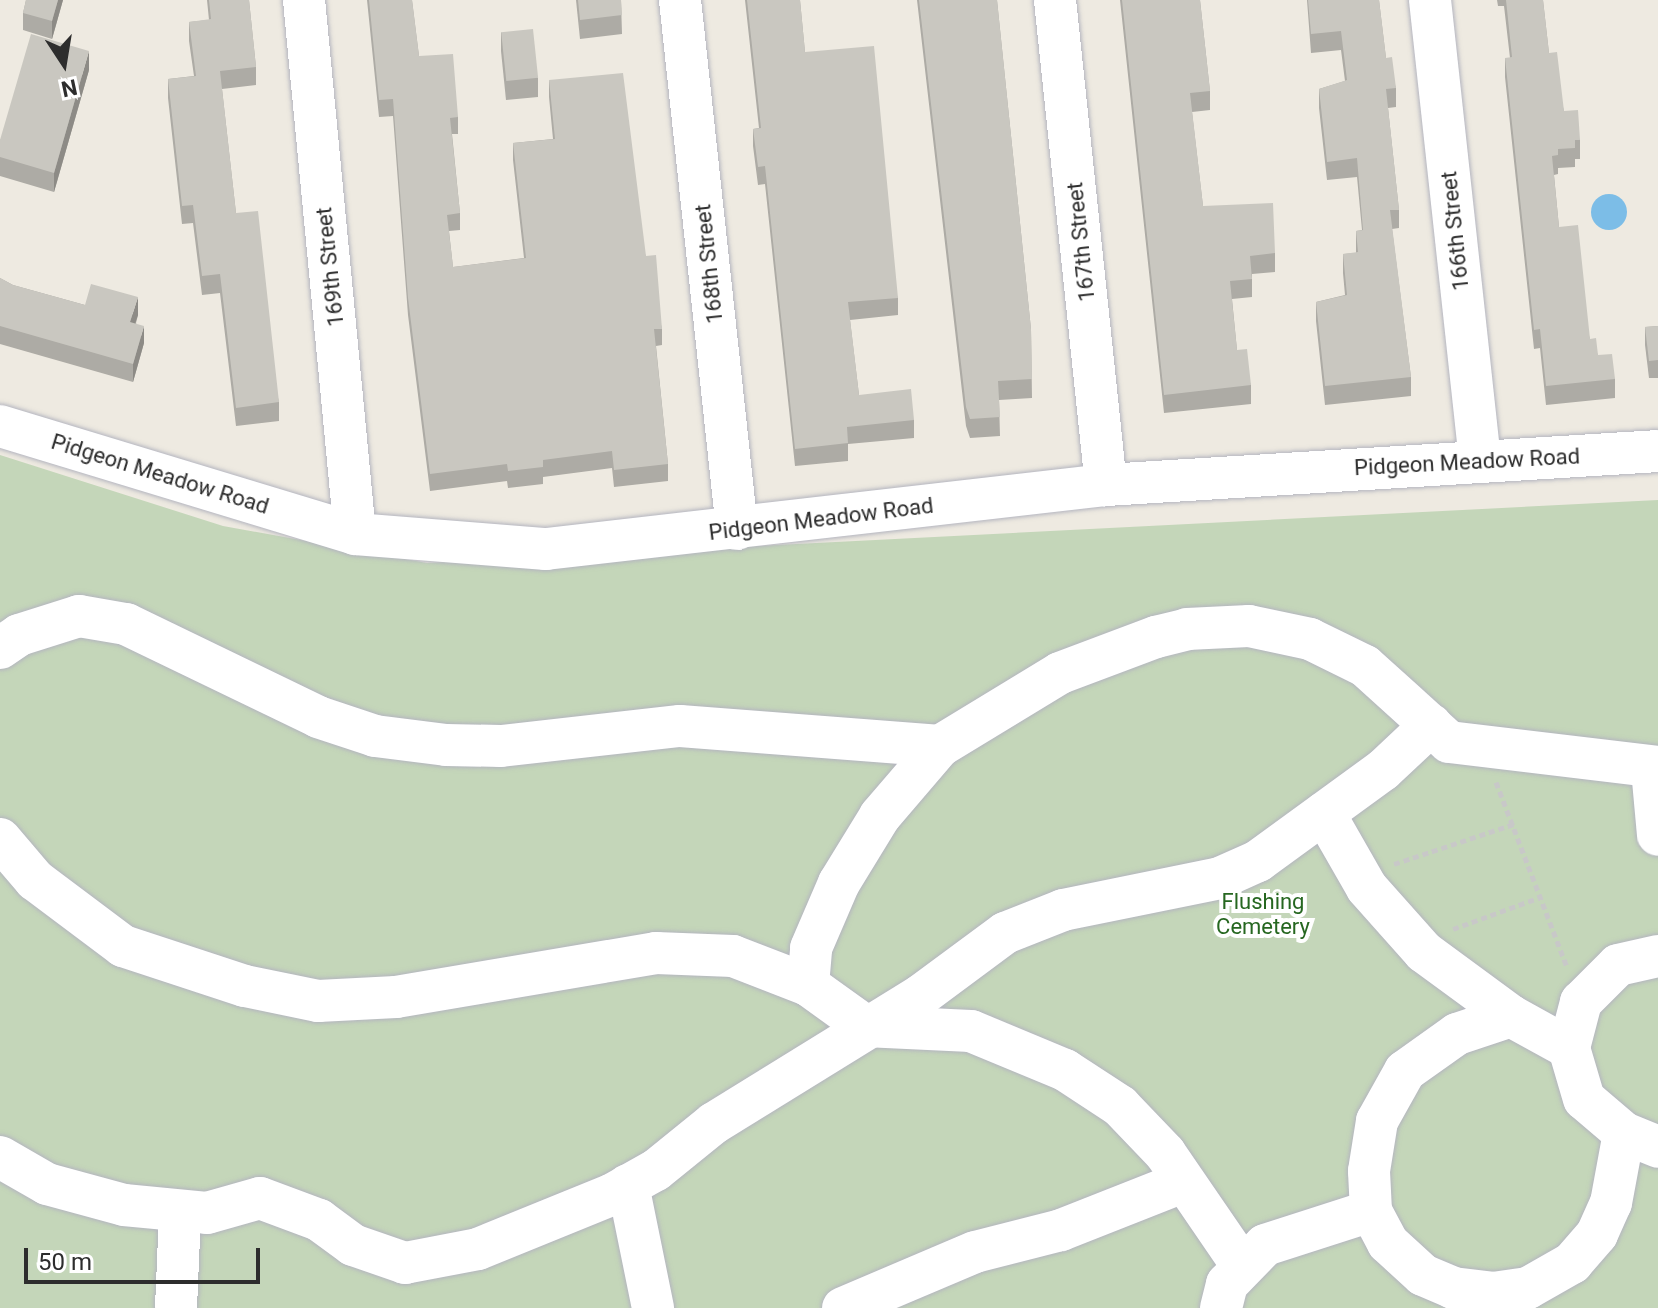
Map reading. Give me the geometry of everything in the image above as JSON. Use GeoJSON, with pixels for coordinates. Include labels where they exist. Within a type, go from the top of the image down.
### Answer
{"type":"FeatureCollection","features":[{"type":"Feature","properties":{"kind":"street","name":"169th Street"},"geometry":{"type":"LineString","coordinates":[[304,0],[355,534]]}},
{"type":"Feature","properties":{"kind":"street","name":"168th Street"},"geometry":{"type":"LineString","coordinates":[[680,0],[737,529]]}},
{"type":"Feature","properties":{"kind":"street","name":"167th Street"},"geometry":{"type":"LineString","coordinates":[[1055,0],[1106,485]]}},
{"type":"Feature","properties":{"kind":"street","name":"166th Street"},"geometry":{"type":"LineString","coordinates":[[1430,0],[1480,461]]}},
{"type":"Feature","properties":{"kind":"street","name":"Pidgeon Meadow Road"},"geometry":{"type":"LineString","coordinates":[[0,426],[355,534],[546,549],[1106,485],[1658,451]]}},
{"type":"Feature","properties":{"kind":"street"},"geometry":{"type":"LineString","coordinates":[[0,648],[19,635],[79,616],[126,624],[318,717],[375,736],[446,745],[501,746],[680,726],[940,746]]}},
{"type":"Feature","properties":{"kind":"street"},"geometry":{"type":"LineString","coordinates":[[808,985],[811,948],[839,883],[880,816],[940,746],[1060,673],[1156,637],[1218,626],[1280,631],[1333,649],[1365,666],[1449,742],[1481,748],[1563,753],[1655,768],[1658,835]]}},
{"type":"Feature","properties":{"kind":"street"},"geometry":{"type":"LineString","coordinates":[[0,1157],[47,1184],[124,1205],[207,1213],[260,1198],[319,1220],[353,1245],[405,1263],[478,1249],[628,1185],[865,1026],[920,996],[1005,933],[1099,900],[1220,878],[1258,861],[1383,770],[1431,725]]}},
{"type":"Feature","properties":{"kind":"street"},"geometry":{"type":"LineString","coordinates":[[1324,813],[1359,875],[1416,943],[1511,1016],[1569,1048]]}},
{"type":"Feature","properties":{"kind":"street"},"geometry":{"type":"LineString","coordinates":[[0,839],[35,880],[123,946],[245,986],[318,1001],[396,997],[656,953],[733,956],[808,985],[865,1026],[971,1031],[1065,1070],[1120,1106],[1165,1153],[1243,1267]]}},
{"type":"Feature","properties":{"kind":"street"},"geometry":{"type":"LineString","coordinates":[[1511,1016],[1457,1034],[1405,1071],[1377,1121],[1369,1171],[1371,1211],[1388,1243],[1423,1275],[1453,1288],[1493,1293],[1528,1288],[1553,1292],[1597,1234],[1641,1140],[1584,1099],[1569,1048],[1581,1002],[1618,965],[1658,956]]}},
{"type":"Feature","properties":{"kind":"street"},"geometry":{"type":"LineString","coordinates":[[843,1308],[975,1252],[1061,1230],[1183,1182]]}},
{"type":"Feature","properties":{"kind":"street"},"geometry":{"type":"LineString","coordinates":[[628,1185],[653,1308]]}},
{"type":"Feature","properties":{"kind":"street"},"geometry":{"type":"LineString","coordinates":[[176,1308],[180,1211]]}},
{"type":"Feature","properties":{"kind":"street"},"geometry":{"type":"LineString","coordinates":[[1221,1308],[1227,1284],[1265,1245],[1371,1211]]}},
{"type":"Feature","properties":{"kind":"path"},"geometry":{"type":"LineString","coordinates":[[1481,748],[1514,824],[1538,898],[1581,1002]]}},
{"type":"Feature","properties":{"kind":"path"},"geometry":{"type":"LineString","coordinates":[[1359,875],[1514,824]]}},
{"type":"Feature","properties":{"kind":"path"},"geometry":{"type":"LineString","coordinates":[[1416,943],[1538,898]]}},
{"type":"Feature","properties":{"kind":"green space","name":"Flushing Cemetery"},"geometry":{"type":"Polygon","coordinates":[[[0,455],[223,526],[427,563],[1658,500],[1658,1308],[0,1308],[0,455]]]}},
{"type":"Feature","properties":{"kind":"water"},"geometry":{"type":"Polygon","coordinates":[[[1609,194],[1621,200],[1627,212],[1621,224],[1609,230],[1597,224],[1591,212],[1597,200],[1609,194]]]}},
{"type":"Feature","properties":{"kind":"building"},"geometry":{"type":"Polygon","coordinates":[[[26,0],[58,0],[52,21],[23,13],[26,0]]]}},
{"type":"Feature","properties":{"kind":"building"},"geometry":{"type":"Polygon","coordinates":[[[209,0],[249,0],[256,67],[220,71],[236,213],[258,211],[279,402],[236,408],[220,274],[202,276],[193,205],[182,206],[168,79],[196,76],[189,22],[211,19],[209,0]]]}},
{"type":"Feature","properties":{"kind":"building"},"geometry":{"type":"Polygon","coordinates":[[[369,0],[412,0],[419,56],[453,54],[458,117],[450,118],[460,213],[447,215],[453,267],[526,258],[513,143],[555,139],[549,80],[623,73],[646,256],[656,255],[662,329],[654,329],[668,464],[614,470],[612,451],[543,460],[543,467],[508,471],[507,464],[430,474],[408,298],[393,99],[379,100],[369,0]]]}},
{"type":"Feature","properties":{"kind":"building"},"geometry":{"type":"Polygon","coordinates":[[[578,0],[621,0],[622,15],[580,20],[578,0]]]}},
{"type":"Feature","properties":{"kind":"building"},"geometry":{"type":"Polygon","coordinates":[[[747,0],[800,0],[805,52],[874,46],[898,298],[848,302],[859,395],[911,389],[914,420],[847,427],[848,443],[795,449],[765,166],[758,167],[753,129],[761,128],[747,0]]]}},
{"type":"Feature","properties":{"kind":"building"},"geometry":{"type":"Polygon","coordinates":[[[919,0],[997,0],[1031,329],[1032,379],[998,381],[1000,417],[970,419],[966,407],[919,0]]]}},
{"type":"Feature","properties":{"kind":"building"},"geometry":{"type":"Polygon","coordinates":[[[1122,0],[1200,0],[1210,91],[1190,93],[1203,206],[1273,203],[1275,253],[1250,256],[1252,279],[1230,281],[1237,350],[1247,349],[1251,385],[1164,395],[1122,0]]]}},
{"type":"Feature","properties":{"kind":"building"},"geometry":{"type":"Polygon","coordinates":[[[1308,0],[1379,0],[1386,58],[1392,57],[1396,88],[1386,89],[1399,210],[1390,210],[1411,377],[1325,386],[1316,302],[1347,295],[1343,254],[1358,252],[1356,231],[1363,230],[1357,158],[1327,162],[1319,89],[1347,80],[1341,31],[1311,34],[1308,0]]]}},
{"type":"Feature","properties":{"kind":"building"},"geometry":{"type":"Polygon","coordinates":[[[1506,0],[1543,0],[1549,53],[1557,52],[1564,111],[1578,110],[1580,140],[1575,140],[1575,148],[1558,149],[1558,155],[1552,156],[1559,227],[1578,225],[1590,339],[1596,338],[1598,355],[1612,354],[1615,379],[1546,386],[1540,329],[1534,330],[1505,58],[1512,57],[1506,0]]]}},
{"type":"Feature","properties":{"kind":"building"},"geometry":{"type":"Polygon","coordinates":[[[533,29],[538,78],[506,81],[501,32],[533,29]]]}},
{"type":"Feature","properties":{"kind":"building"},"geometry":{"type":"Polygon","coordinates":[[[31,34],[89,51],[54,173],[0,157],[0,140],[31,34]]]}},
{"type":"Feature","properties":{"kind":"building"},"geometry":{"type":"Polygon","coordinates":[[[0,278],[13,285],[85,305],[91,284],[138,297],[130,322],[144,326],[133,364],[0,326],[0,278]]]}},
{"type":"Feature","properties":{"kind":"building"},"geometry":{"type":"Polygon","coordinates":[[[1658,326],[1658,360],[1649,361],[1645,327],[1658,326]]]}}]}
